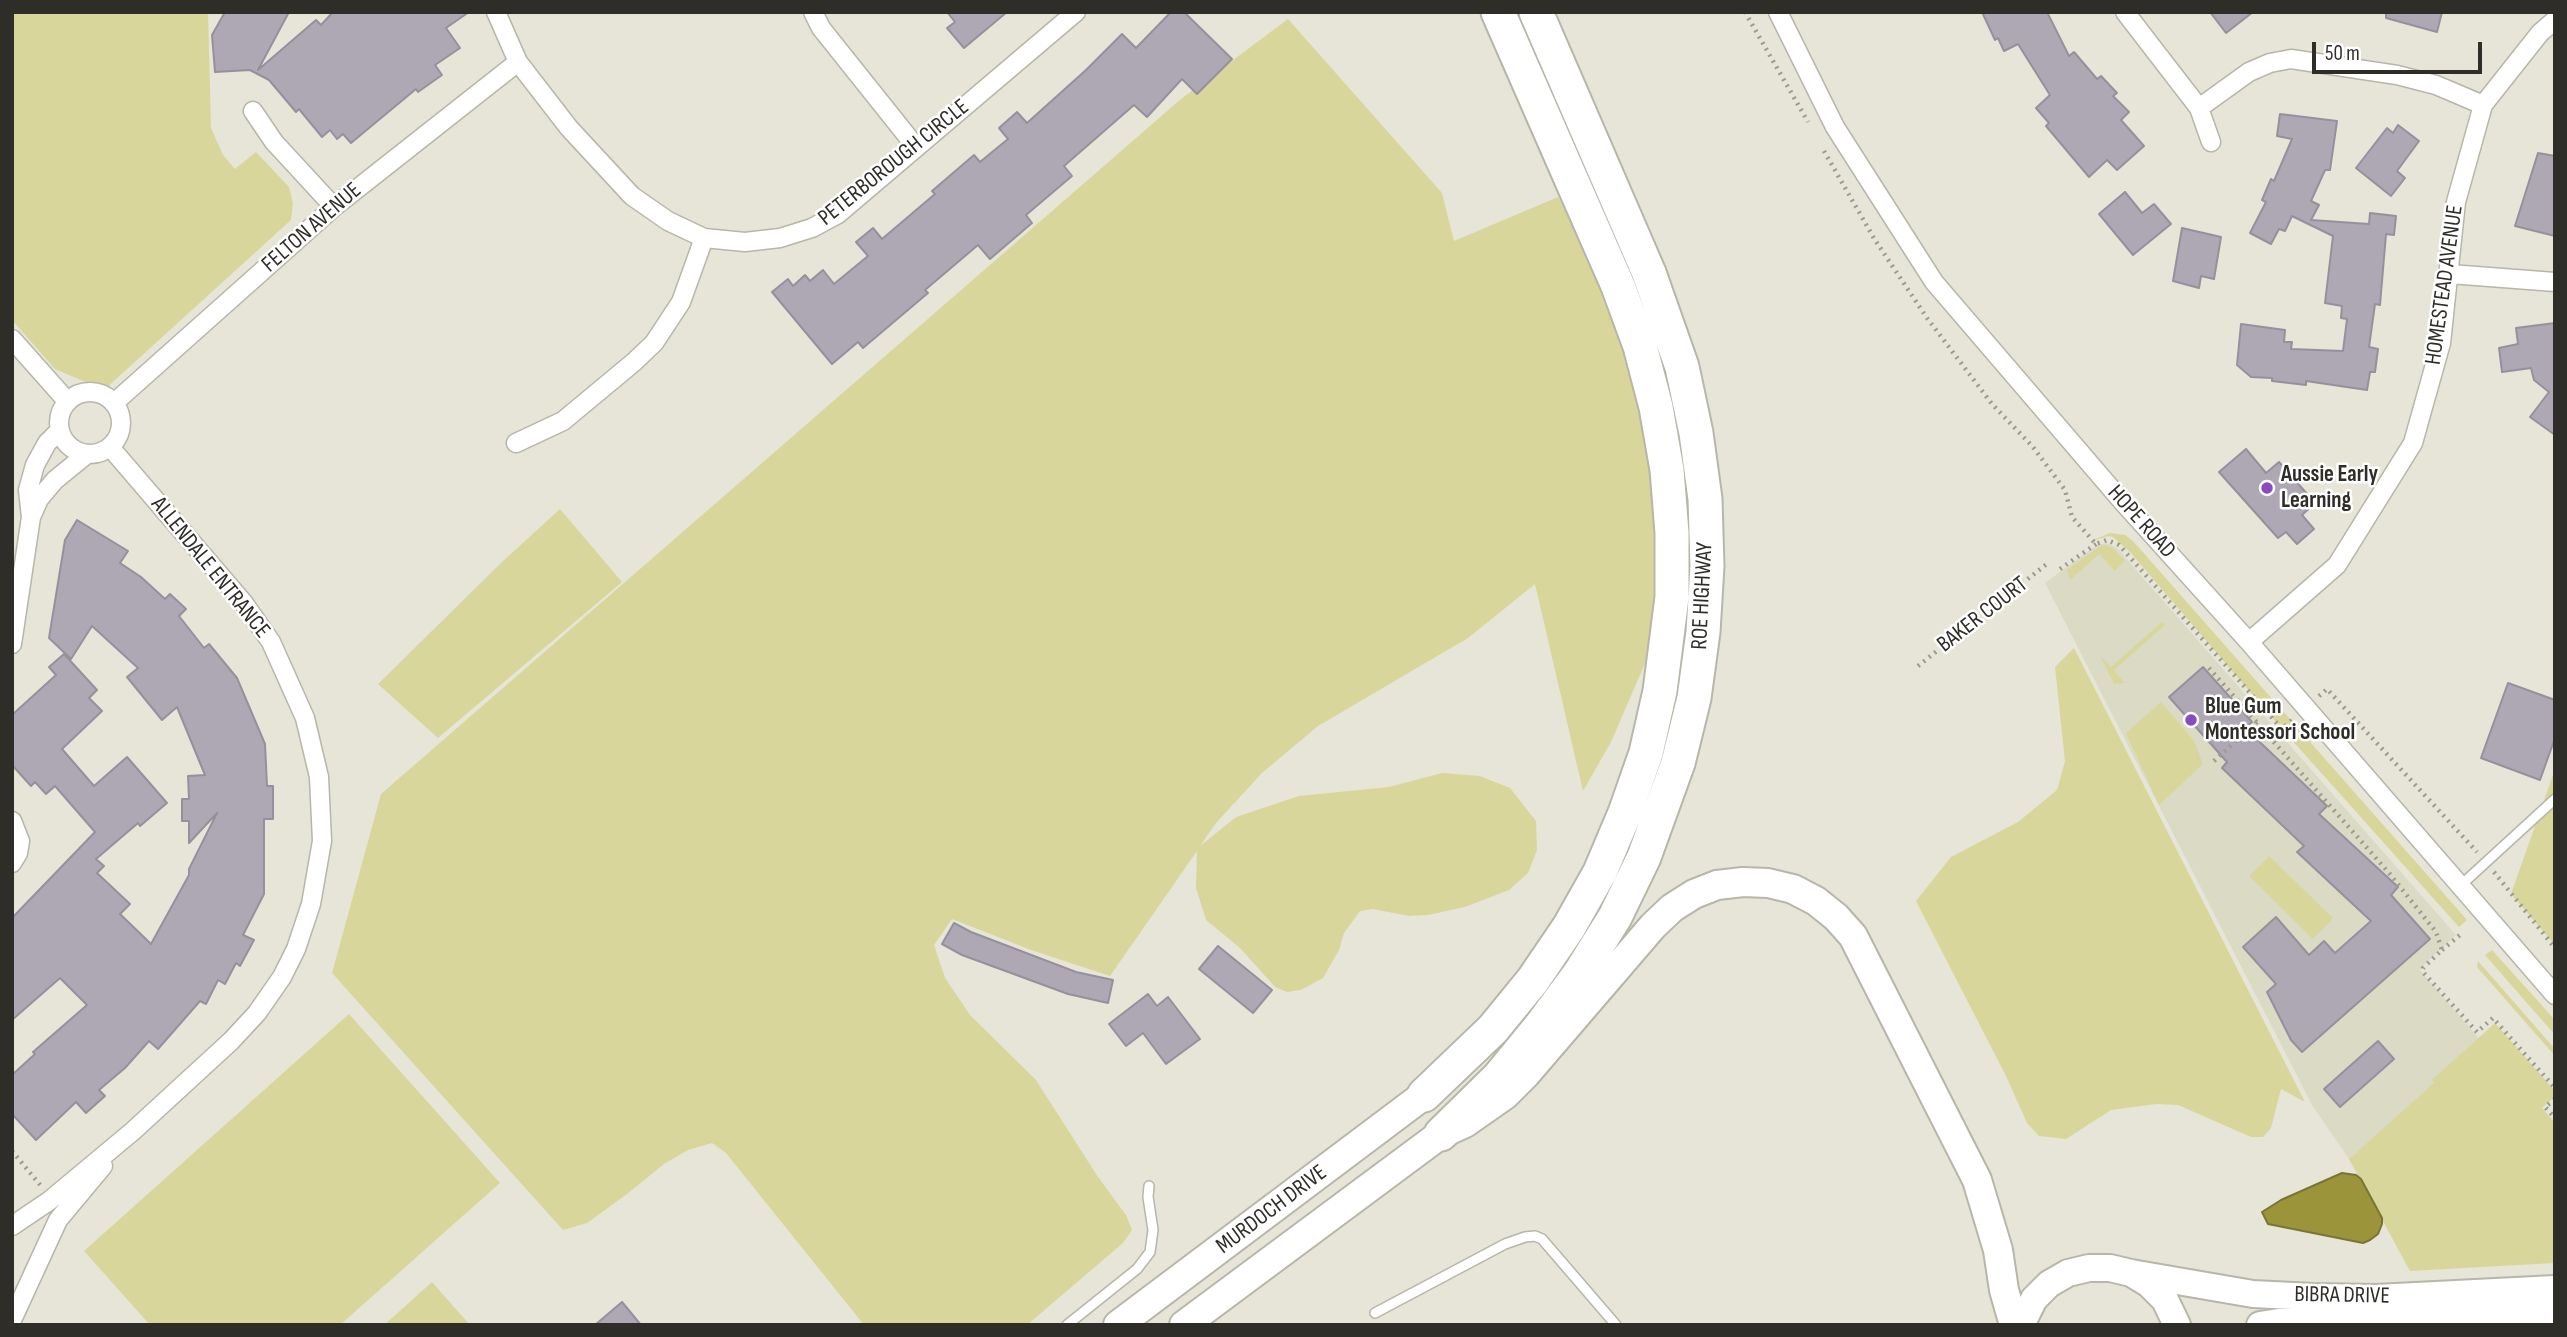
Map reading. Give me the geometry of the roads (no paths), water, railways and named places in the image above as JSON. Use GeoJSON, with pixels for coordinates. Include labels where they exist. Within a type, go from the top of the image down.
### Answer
{"type":"FeatureCollection","features":[{"type":"Feature","properties":{"kind":"highway","name":"ROE HIGHWAY"},"geometry":{"type":"LineString","coordinates":[[1424,1095],[1493,1029],[1533,980],[1569,927],[1600,872],[1646,753],[1661,691],[1672,597],[1672,533],[1667,470],[1656,407],[1643,356],[1618,286],[1498,12]]}},
{"type":"Feature","properties":{"kind":"highway","name":"ROE HIGHWAY"},"geometry":{"type":"LineString","coordinates":[[1441,1134],[1499,1077],[1541,1027],[1580,973],[1620,907],[1644,857],[1678,763],[1694,698],[1703,632],[1707,566],[1705,499],[1696,433],[1682,367],[1649,273],[1536,12]]}},
{"type":"Feature","properties":{"kind":"main road","name":"MURDOCH DRIVE"},"geometry":{"type":"LineString","coordinates":[[1184,1325],[1441,1134],[1465,1123],[1505,1095],[1653,926],[1672,908],[1694,894],[1717,885],[1755,882],[1793,889],[1816,901],[1836,917],[1853,936],[1977,1180],[1998,1250],[2004,1290],[2014,1325]]}},
{"type":"Feature","properties":{"kind":"main road","name":"MURDOCH DRIVE"},"geometry":{"type":"LineString","coordinates":[[1118,1325],[1424,1095]]}},
{"type":"Feature","properties":{"kind":"street","name":"PETERBOROUGH CIRCLE"},"geometry":{"type":"LineString","coordinates":[[496,12],[517,62],[569,128],[632,197],[668,221],[704,238],[744,242],[779,238],[812,229],[838,214],[1076,12]]}},
{"type":"Feature","properties":{"kind":"street"},"geometry":{"type":"LineString","coordinates":[[813,12],[821,28],[916,147]]}},
{"type":"Feature","properties":{"kind":"street","name":"HOPE ROAD"},"geometry":{"type":"LineString","coordinates":[[1778,12],[1835,127],[1934,282],[2121,500],[2249,642],[2555,995]]}},
{"type":"Feature","properties":{"kind":"street"},"geometry":{"type":"LineString","coordinates":[[2124,12],[2199,108],[2211,142]]}},
{"type":"Feature","properties":{"kind":"street","name":"HOMESTEAD AVENUE"},"geometry":{"type":"LineString","coordinates":[[2249,642],[2337,565],[2413,443],[2441,343],[2456,202],[2483,105],[2540,33],[2555,20]]}},
{"type":"Feature","properties":{"kind":"street"},"geometry":{"type":"LineString","coordinates":[[2199,108],[2249,72],[2270,63],[2291,59],[2436,85],[2483,105]]}},
{"type":"Feature","properties":{"kind":"street","name":"FELTON AVENUE"},"geometry":{"type":"LineString","coordinates":[[114,403],[334,207],[517,62]]}},
{"type":"Feature","properties":{"kind":"street"},"geometry":{"type":"LineString","coordinates":[[253,111],[274,142],[334,207]]}},
{"type":"Feature","properties":{"kind":"street"},"geometry":{"type":"LineString","coordinates":[[516,443],[562,421],[654,343],[681,302],[704,238]]}},
{"type":"Feature","properties":{"kind":"street"},"geometry":{"type":"LineString","coordinates":[[2450,274],[2555,282]]}},
{"type":"Feature","properties":{"kind":"street"},"geometry":{"type":"LineString","coordinates":[[12,339],[67,401]]}},
{"type":"Feature","properties":{"kind":"street"},"geometry":{"type":"LineString","coordinates":[[88,391],[105,395],[114,403],[120,414],[121,426],[110,447],[99,453],[87,454],[71,448],[60,431],[59,416],[67,401],[76,394],[88,391]]}},
{"type":"Feature","properties":{"kind":"street"},"geometry":{"type":"LineString","coordinates":[[12,644],[31,516],[28,490],[35,465],[47,443],[60,431]]}},
{"type":"Feature","properties":{"kind":"street","name":"ALLENDALE ENTRANCE"},"geometry":{"type":"LineString","coordinates":[[12,1226],[48,1201],[133,1131],[257,1013],[296,949],[311,904],[322,841],[318,777],[305,718],[271,642],[243,602],[110,447]]}},
{"type":"Feature","properties":{"kind":"street"},"geometry":{"type":"LineString","coordinates":[[31,516],[39,499],[55,480],[87,454]]}},
{"type":"Feature","properties":{"kind":"street"},"geometry":{"type":"LineString","coordinates":[[12,821],[20,841],[19,853],[12,863]]}},
{"type":"Feature","properties":{"kind":"street","name":"ALLENDALE ENTRANCE"},"geometry":{"type":"LineString","coordinates":[[12,1323],[58,1220],[133,1131]]}},
{"type":"Feature","properties":{"kind":"street","name":"BIBRA DRIVE"},"geometry":{"type":"LineString","coordinates":[[2021,1325],[2034,1299],[2049,1284],[2068,1273],[2099,1268],[2253,1294],[2313,1297],[2376,1298],[2555,1289]]}},
{"type":"Feature","properties":{"kind":"street"},"geometry":{"type":"LineString","coordinates":[[2131,1273],[2149,1284],[2165,1300],[2177,1325]]}},
{"type":"Feature","properties":{"kind":"street","name":"BIBRA DRIVE"},"geometry":{"type":"LineString","coordinates":[[2260,1325],[2279,1322],[2360,1322],[2504,1312],[2555,1312]]}},
{"type":"Feature","properties":{"kind":"lane"},"geometry":{"type":"LineString","coordinates":[[2460,886],[2555,799]]}},
{"type":"Feature","properties":{"kind":"lane"},"geometry":{"type":"LineString","coordinates":[[1067,1325],[1137,1269],[1150,1252],[1153,1230],[1149,1186]]}},
{"type":"Feature","properties":{"kind":"lane"},"geometry":{"type":"LineString","coordinates":[[1375,1313],[1505,1244],[1535,1236],[1542,1239],[1616,1325]]}},
{"type":"Feature","properties":{"kind":"place","name":"Aussie Early Learning"},"geometry":{"type":"Point","coordinates":[2267,488]}},
{"type":"Feature","properties":{"kind":"place","name":"Blue Gum Montessori School"},"geometry":{"type":"Point","coordinates":[2191,720]}}]}
